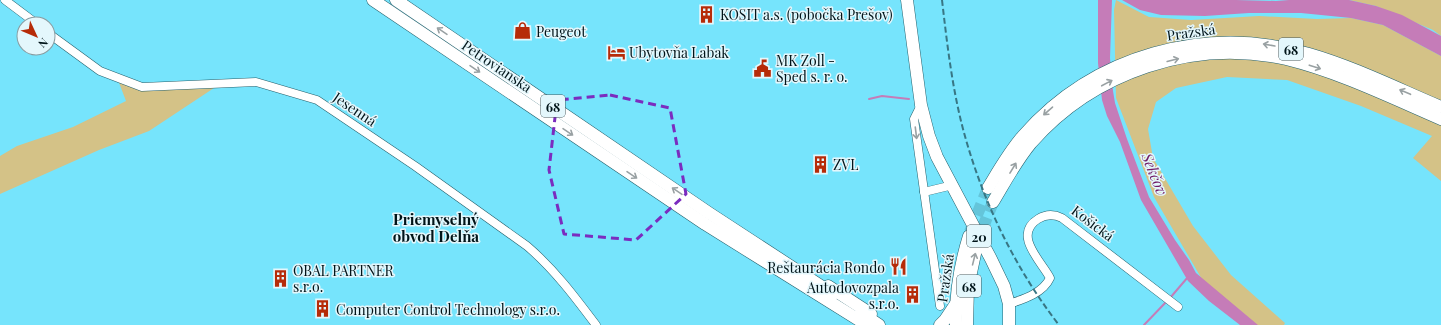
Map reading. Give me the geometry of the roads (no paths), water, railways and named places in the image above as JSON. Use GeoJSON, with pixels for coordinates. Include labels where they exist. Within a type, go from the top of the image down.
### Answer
{"type":"FeatureCollection","features":[{"type":"Feature","properties":{"kind":"main road","name":"Petrovianska"},"geometry":{"type":"LineString","coordinates":[[373,0],[707,218]]}},
{"type":"Feature","properties":{"kind":"main road","name":"Petrovianska"},"geometry":{"type":"LineString","coordinates":[[396,0],[707,218]]}},
{"type":"Feature","properties":{"kind":"main road","name":"20"},"geometry":{"type":"LineString","coordinates":[[907,0],[921,105],[930,137],[937,157],[1004,286],[1009,304],[1009,325]]}},
{"type":"Feature","properties":{"kind":"main road","name":"Pražská"},"geometry":{"type":"LineString","coordinates":[[993,202],[1016,162],[1048,125],[1080,100],[1114,80],[1134,65],[1176,47],[1202,43],[1246,42],[1266,44],[1332,61],[1441,107]]}},
{"type":"Feature","properties":{"kind":"main road","name":"Pražská"},"geometry":{"type":"LineString","coordinates":[[988,188],[1007,157],[1023,136],[1042,116],[1078,87],[1112,68],[1223,53],[1264,55],[1321,69],[1441,119]]}},
{"type":"Feature","properties":{"kind":"main road","name":"68"},"geometry":{"type":"LineString","coordinates":[[707,218],[750,257],[858,325]]}},
{"type":"Feature","properties":{"kind":"main road","name":"68"},"geometry":{"type":"LineString","coordinates":[[707,218],[762,243],[888,325]]}},
{"type":"Feature","properties":{"kind":"main road"},"geometry":{"type":"LineString","coordinates":[[707,218],[867,325]]}},
{"type":"Feature","properties":{"kind":"main road"},"geometry":{"type":"LineString","coordinates":[[707,218],[880,325]]}},
{"type":"Feature","properties":{"kind":"main road","name":"Pražská"},"geometry":{"type":"LineString","coordinates":[[956,325],[955,305],[960,270],[969,236]]}},
{"type":"Feature","properties":{"kind":"main road","name":"Pražská"},"geometry":{"type":"LineString","coordinates":[[968,325],[968,287],[976,249]]}},
{"type":"Feature","properties":{"kind":"main road","name":"68"},"geometry":{"type":"LineString","coordinates":[[940,325],[955,305]]}},
{"type":"Feature","properties":{"kind":"street"},"geometry":{"type":"LineString","coordinates":[[5,0],[26,16]]}},
{"type":"Feature","properties":{"kind":"street","name":"Jesenná"},"geometry":{"type":"LineString","coordinates":[[56,39],[100,71],[142,87],[256,82],[317,100],[415,166],[527,246],[544,261],[563,282],[596,325]]}},
{"type":"Feature","properties":{"kind":"street"},"geometry":{"type":"LineString","coordinates":[[921,105],[914,119],[940,306]]}},
{"type":"Feature","properties":{"kind":"street"},"geometry":{"type":"LineString","coordinates":[[924,192],[953,186]]}},
{"type":"Feature","properties":{"kind":"street","name":"Košická"},"geometry":{"type":"LineString","coordinates":[[1009,304],[1022,299],[1041,289],[1047,284],[1050,278],[1031,250],[1027,237],[1033,223],[1042,217],[1056,215],[1062,218],[1175,305]]}},
{"type":"Feature","properties":{"kind":"waterway"},"geometry":{"type":"LineString","coordinates":[[869,99],[882,96],[909,99]]}},
{"type":"Feature","properties":{"kind":"waterway"},"geometry":{"type":"LineString","coordinates":[[1170,298],[1188,277]]}},
{"type":"Feature","properties":{"kind":"waterway"},"geometry":{"type":"LineString","coordinates":[[1144,325],[1167,301]]}},
{"type":"Feature","properties":{"kind":"tunnel"},"geometry":{"type":"LineString","coordinates":[[970,232],[988,188]]}},
{"type":"Feature","properties":{"kind":"tunnel"},"geometry":{"type":"LineString","coordinates":[[977,246],[993,202]]}},
{"type":"Feature","properties":{"kind":"railway"},"geometry":{"type":"LineString","coordinates":[[942,0],[956,97],[963,129],[980,181],[1001,232],[1014,256],[1028,280],[1059,325]]}},
{"type":"Feature","properties":{"kind":"place","name":"KOSIT a.s. (pobočka Prešov)"},"geometry":{"type":"Point","coordinates":[707,14]}},
{"type":"Feature","properties":{"kind":"place","name":"Peugeot"},"geometry":{"type":"Point","coordinates":[523,31]}},
{"type":"Feature","properties":{"kind":"place","name":"Ubytovňa Labak"},"geometry":{"type":"Point","coordinates":[616,52]}},
{"type":"Feature","properties":{"kind":"place","name":"MK Zoll - Sped s. r. o."},"geometry":{"type":"Point","coordinates":[763,68]}},
{"type":"Feature","properties":{"kind":"place","name":"ZVL"},"geometry":{"type":"Point","coordinates":[820,164]}},
{"type":"Feature","properties":{"kind":"place","name":"Reštaurácia Rondo"},"geometry":{"type":"Point","coordinates":[898,267]}},
{"type":"Feature","properties":{"kind":"place","name":"OBAL PARTNER s.r.o."},"geometry":{"type":"Point","coordinates":[280,278]}},
{"type":"Feature","properties":{"kind":"place","name":"Autodovozpala s.r.o."},"geometry":{"type":"Point","coordinates":[912,295]}},
{"type":"Feature","properties":{"kind":"place","name":"Computer Control Technology s.r.o."},"geometry":{"type":"Point","coordinates":[323,309]}},
{"type":"Feature","properties":{"kind":"district","name":"Priemyselný obvod Delňa"},"geometry":{"type":"Point","coordinates":[436,228]}},
{"type":"Feature","properties":{"kind":"water label","name":"Sekčov"},"geometry":{"type":"Point","coordinates":[1155,174]}}]}
